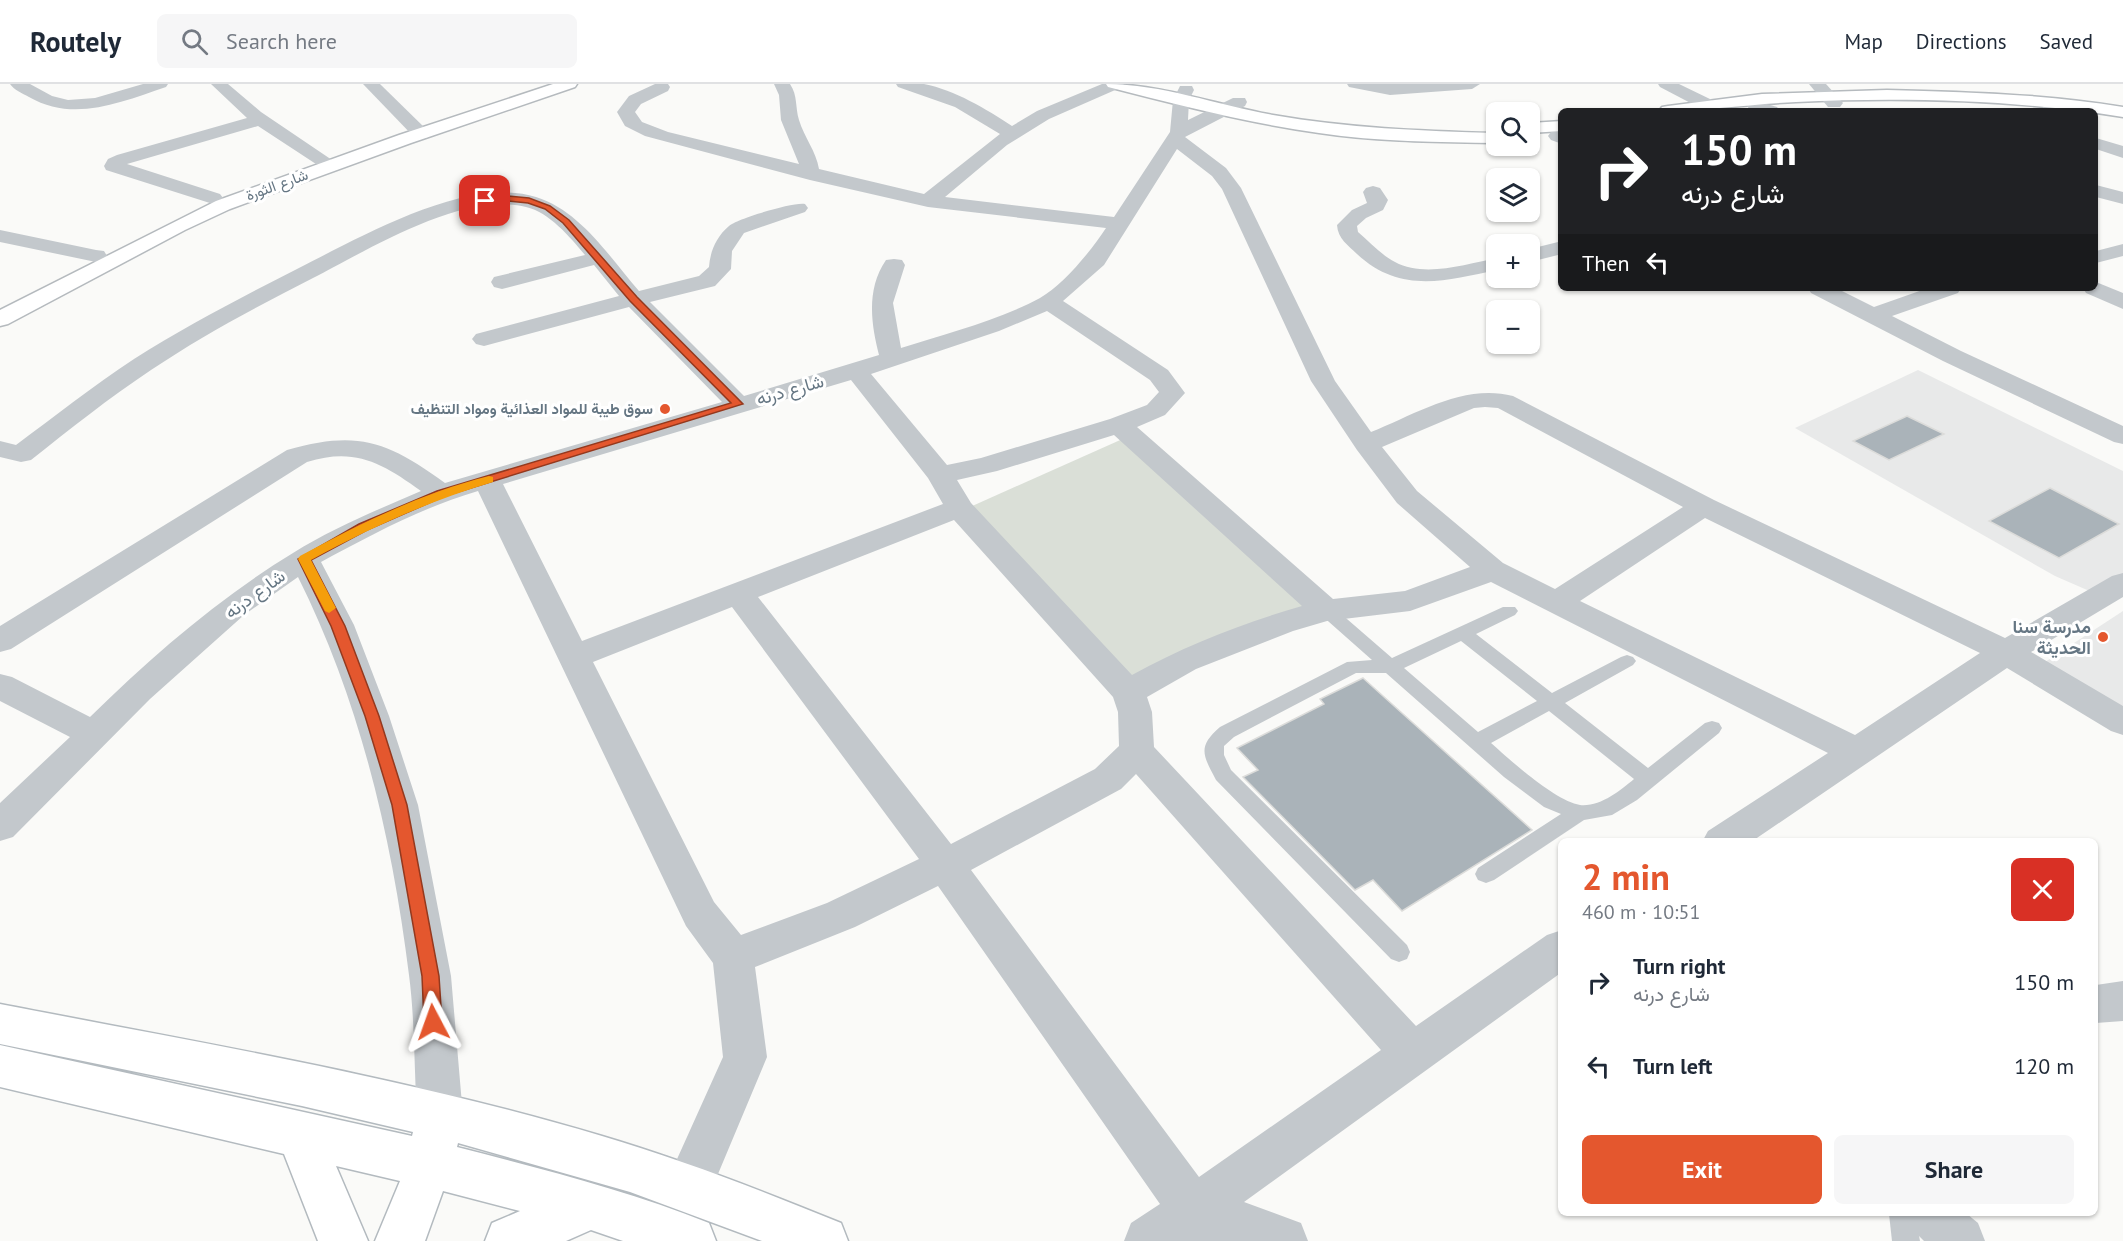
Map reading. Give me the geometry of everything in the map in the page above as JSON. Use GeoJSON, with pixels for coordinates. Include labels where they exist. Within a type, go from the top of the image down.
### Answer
{"type":"FeatureCollection","features":[{"type":"Feature","properties":{"kind":"main road","name":"شارع الثورة"},"geometry":{"type":"LineString","coordinates":[[0,319],[168,231],[223,205],[543,84]]}},
{"type":"Feature","properties":{"kind":"main road","name":"شارع الثورة"},"geometry":{"type":"LineString","coordinates":[[0,305],[213,198],[323,160],[569,84]]}},
{"type":"Feature","properties":{"kind":"main road"},"geometry":{"type":"LineString","coordinates":[[1115,84],[1183,95],[1319,128],[1429,137],[1486,138]]}},
{"type":"Feature","properties":{"kind":"main road"},"geometry":{"type":"LineString","coordinates":[[1157,84],[1183,95]]}},
{"type":"Feature","properties":{"kind":"main road"},"geometry":{"type":"LineString","coordinates":[[1767,108],[1826,94]]}},
{"type":"Feature","properties":{"kind":"main road"},"geometry":{"type":"LineString","coordinates":[[1709,107],[1826,94],[1914,103],[2030,108]]}},
{"type":"Feature","properties":{"kind":"main road"},"geometry":{"type":"LineString","coordinates":[[2060,108],[2088,104],[2121,111]]}},
{"type":"Feature","properties":{"kind":"main road"},"geometry":{"type":"LineString","coordinates":[[1232,106],[1396,126],[1486,129]]}},
{"type":"Feature","properties":{"kind":"main road"},"geometry":{"type":"LineString","coordinates":[[1709,107],[1736,108]]}},
{"type":"Feature","properties":{"kind":"main road"},"geometry":{"type":"LineString","coordinates":[[2098,115],[2121,111]]}},
{"type":"Feature","properties":{"kind":"main road"},"geometry":{"type":"LineString","coordinates":[[1540,130],[1558,134]]}},
{"type":"Feature","properties":{"kind":"main road"},"geometry":{"type":"LineString","coordinates":[[1540,136],[1558,134]]}},
{"type":"Feature","properties":{"kind":"main road"},"geometry":{"type":"LineString","coordinates":[[0,1024],[440,1116],[601,1159],[688,1188],[823,1241]]}},
{"type":"Feature","properties":{"kind":"main road"},"geometry":{"type":"LineString","coordinates":[[0,1065],[430,1164],[590,1205],[691,1241]]}},
{"type":"Feature","properties":{"kind":"main road"},"geometry":{"type":"LineString","coordinates":[[400,1241],[430,1164],[440,1116]]}},
{"type":"Feature","properties":{"kind":"main road"},"geometry":{"type":"LineString","coordinates":[[300,1134],[343,1241]]}},
{"type":"Feature","properties":{"kind":"main road"},"geometry":{"type":"LineString","coordinates":[[510,1241],[590,1205]]}},
{"type":"Feature","properties":{"kind":"street"},"geometry":{"type":"LineString","coordinates":[[18,84],[53,103],[66,105],[100,101],[160,84]]}},
{"type":"Feature","properties":{"kind":"street"},"geometry":{"type":"LineString","coordinates":[[219,84],[234,100],[260,120],[323,160]]}},
{"type":"Feature","properties":{"kind":"street"},"geometry":{"type":"LineString","coordinates":[[371,84],[417,131]]}},
{"type":"Feature","properties":{"kind":"street"},"geometry":{"type":"LineString","coordinates":[[782,84],[791,100],[788,112],[790,120],[810,160],[810,174]]}},
{"type":"Feature","properties":{"kind":"street"},"geometry":{"type":"LineString","coordinates":[[904,84],[938,93],[976,109],[1013,135]]}},
{"type":"Feature","properties":{"kind":"street"},"geometry":{"type":"LineString","coordinates":[[928,201],[1001,141],[1043,115],[1115,84]]}},
{"type":"Feature","properties":{"kind":"street"},"geometry":{"type":"LineString","coordinates":[[1355,84],[1390,90],[1472,84]]}},
{"type":"Feature","properties":{"kind":"street"},"geometry":{"type":"LineString","coordinates":[[1666,84],[1709,107]]}},
{"type":"Feature","properties":{"kind":"street"},"geometry":{"type":"LineString","coordinates":[[662,87],[635,100],[630,105],[626,112],[627,118],[635,126],[662,136],[745,155],[810,174],[928,201],[1120,224]]}},
{"type":"Feature","properties":{"kind":"street","name":"شارع درنه"},"geometry":{"type":"LineString","coordinates":[[0,826],[138,690],[233,608],[304,559],[363,527],[441,493],[856,371],[991,326],[1049,302],[1096,260],[1120,224],[1177,135],[1183,95]]}},
{"type":"Feature","properties":{"kind":"street"},"geometry":{"type":"LineString","coordinates":[[1232,106],[1177,135],[1219,172],[1231,188],[1323,381],[1366,444],[1407,497],[1492,570],[1858,753]]}},
{"type":"Feature","properties":{"kind":"street"},"geometry":{"type":"LineString","coordinates":[[213,198],[113,166],[124,159],[260,120]]}},
{"type":"Feature","properties":{"kind":"street"},"geometry":{"type":"LineString","coordinates":[[2098,144],[2123,152]]}},
{"type":"Feature","properties":{"kind":"street"},"geometry":{"type":"LineString","coordinates":[[1373,192],[1378,200],[1376,206],[1359,214],[1347,225],[1348,234],[1387,267],[1402,274],[1422,276],[1486,266]]}},
{"type":"Feature","properties":{"kind":"street"},"geometry":{"type":"LineString","coordinates":[[2098,192],[2123,198]]}},
{"type":"Feature","properties":{"kind":"street"},"geometry":{"type":"LineString","coordinates":[[0,474],[10,452],[159,354],[231,312],[405,223],[436,212],[485,201],[529,200],[548,207],[566,222],[634,299],[738,404]]}},
{"type":"Feature","properties":{"kind":"street"},"geometry":{"type":"LineString","coordinates":[[484,339],[707,281],[720,269],[722,251],[737,230],[798,208]]}},
{"type":"Feature","properties":{"kind":"street"},"geometry":{"type":"LineString","coordinates":[[0,236],[96,256]]}},
{"type":"Feature","properties":{"kind":"street"},"geometry":{"type":"LineString","coordinates":[[1540,253],[1558,248]]}},
{"type":"Feature","properties":{"kind":"street"},"geometry":{"type":"LineString","coordinates":[[2098,256],[2123,250]]}},
{"type":"Feature","properties":{"kind":"street"},"geometry":{"type":"LineString","coordinates":[[502,282],[597,258]]}},
{"type":"Feature","properties":{"kind":"street"},"geometry":{"type":"LineString","coordinates":[[892,359],[885,333],[882,303],[894,265]]}},
{"type":"Feature","properties":{"kind":"street"},"geometry":{"type":"LineString","coordinates":[[2098,290],[2123,302]]}},
{"type":"Feature","properties":{"kind":"street"},"geometry":{"type":"LineString","coordinates":[[1825,291],[1952,356],[2123,436]]}},
{"type":"Feature","properties":{"kind":"street"},"geometry":{"type":"LineString","coordinates":[[1873,315],[1941,291]]}},
{"type":"Feature","properties":{"kind":"street"},"geometry":{"type":"LineString","coordinates":[[940,475],[987,465],[1119,425],[1156,410],[1172,393],[1159,375],[1049,302]]}},
{"type":"Feature","properties":{"kind":"street"},"geometry":{"type":"LineString","coordinates":[[856,371],[940,475],[959,508],[1128,692],[1135,712],[1137,751],[1413,1054]]}},
{"type":"Feature","properties":{"kind":"street"},"geometry":{"type":"LineString","coordinates":[[1366,444],[1469,401],[1485,399],[1504,401],[1704,506],[2006,652],[2123,722]]}},
{"type":"Feature","properties":{"kind":"street"},"geometry":{"type":"LineString","coordinates":[[1119,425],[1326,610]]}},
{"type":"Feature","properties":{"kind":"street"},"geometry":{"type":"LineString","coordinates":[[0,641],[297,456],[321,447],[344,446],[374,452],[402,464],[441,493]]}},
{"type":"Feature","properties":{"kind":"street"},"geometry":{"type":"LineString","coordinates":[[487,480],[699,914],[733,957],[745,1057],[688,1188]]}},
{"type":"Feature","properties":{"kind":"street"},"geometry":{"type":"LineString","coordinates":[[1555,603],[1704,506]]}},
{"type":"Feature","properties":{"kind":"street"},"geometry":{"type":"LineString","coordinates":[[573,657],[959,508]]}},
{"type":"Feature","properties":{"kind":"street"},"geometry":{"type":"LineString","coordinates":[[304,559],[338,626],[372,716],[399,805],[430,976],[440,1116]]}},
{"type":"Feature","properties":{"kind":"street"},"geometry":{"type":"LineString","coordinates":[[1128,692],[1184,661],[1282,623],[1326,610],[1410,601],[1492,570]]}},
{"type":"Feature","properties":{"kind":"street"},"geometry":{"type":"LineString","coordinates":[[1727,838],[1858,753],[2006,652],[2123,583]]}},
{"type":"Feature","properties":{"kind":"street"},"geometry":{"type":"LineString","coordinates":[[738,593],[945,865],[1196,1225],[1283,1241]]}},
{"type":"Feature","properties":{"kind":"street"},"geometry":{"type":"LineString","coordinates":[[0,686],[94,734]]}},
{"type":"Feature","properties":{"kind":"street"},"geometry":{"type":"LineString","coordinates":[[733,957],[841,915],[945,865],[1107,779],[1137,751]]}},
{"type":"Feature","properties":{"kind":"street"},"geometry":{"type":"LineString","coordinates":[[1149,1241],[1196,1225],[1413,1054],[1558,951]]}},
{"type":"Feature","properties":{"kind":"street"},"geometry":{"type":"LineString","coordinates":[[2098,1004],[2123,1001]]}},
{"type":"Feature","properties":{"kind":"street"},"geometry":{"type":"LineString","coordinates":[[1932,1216],[1960,1241]]}},
{"type":"Feature","properties":{"kind":"lane"},"geometry":{"type":"LineString","coordinates":[[1326,610],[1511,772],[1551,801],[1579,813]]}},
{"type":"Feature","properties":{"kind":"lane"},"geometry":{"type":"LineString","coordinates":[[1399,952],[1223,776],[1215,755],[1214,743],[1227,732],[1353,667],[1391,666],[1509,611]]}},
{"type":"Feature","properties":{"kind":"lane"},"geometry":{"type":"LineString","coordinates":[[1463,633],[1648,779]]}},
{"type":"Feature","properties":{"kind":"lane"},"geometry":{"type":"LineString","coordinates":[[1477,742],[1627,661]]}},
{"type":"Feature","properties":{"kind":"lane"},"geometry":{"type":"LineString","coordinates":[[1486,874],[1579,813],[1605,809],[1648,779],[1712,728]]}},
{"type":"Feature","properties":{"kind":"lane"},"geometry":{"type":"LineString","coordinates":[[1902,1216],[1906,1241]]}},
{"type":"Feature","properties":{"kind":"shaded area"},"geometry":{"type":"Polygon","coordinates":[[[1918,370],[2123,471],[2123,578],[2094,593],[2055,576],[1795,428],[1918,370]]]}},
{"type":"Feature","properties":{"kind":"shaded area"},"geometry":{"type":"Polygon","coordinates":[[[1127,437],[1311,604],[1130,681],[970,507],[1127,437]]]}},
{"type":"Feature","properties":{"kind":"shaded area","name":"مدرسة سنا الحديثة"},"geometry":{"type":"Polygon","coordinates":[[[2123,611],[2123,712],[2042,664],[2123,611]]]}},
{"type":"Feature","properties":{"kind":"building"},"geometry":{"type":"Polygon","coordinates":[[[1907,416],[1944,434],[1889,460],[1853,441],[1907,416]]]}},
{"type":"Feature","properties":{"kind":"building"},"geometry":{"type":"Polygon","coordinates":[[[2050,488],[2119,524],[2059,558],[1989,521],[2050,488]]]}},
{"type":"Feature","properties":{"kind":"building"},"geometry":{"type":"Polygon","coordinates":[[[1363,678],[1532,830],[1402,911],[1373,880],[1355,890],[1243,777],[1258,770],[1237,748],[1324,704],[1320,699],[1363,678]]]}},
{"type":"Feature","properties":{"kind":"slow traffic"},"geometry":{"type":"LineString","coordinates":[[329,608],[304,559],[363,527],[441,493],[489,480]]}},
{"type":"Feature","properties":{"kind":"place","name":"سوق طيبة للمواد العذائية ومواد التنظيف"},"geometry":{"type":"Point","coordinates":[665,409]}},
{"type":"Feature","properties":{"kind":"place","name":"مدرسة سنا الحديثة"},"geometry":{"type":"Point","coordinates":[2103,637]}},
{"type":"Feature","properties":{"kind":"route"},"geometry":{"type":"LineString","coordinates":[[433,1022],[430,976],[399,805],[372,716],[338,626],[304,559],[363,527],[441,493],[738,404],[634,299],[566,222],[548,207],[529,200],[485,201]]}}]}
